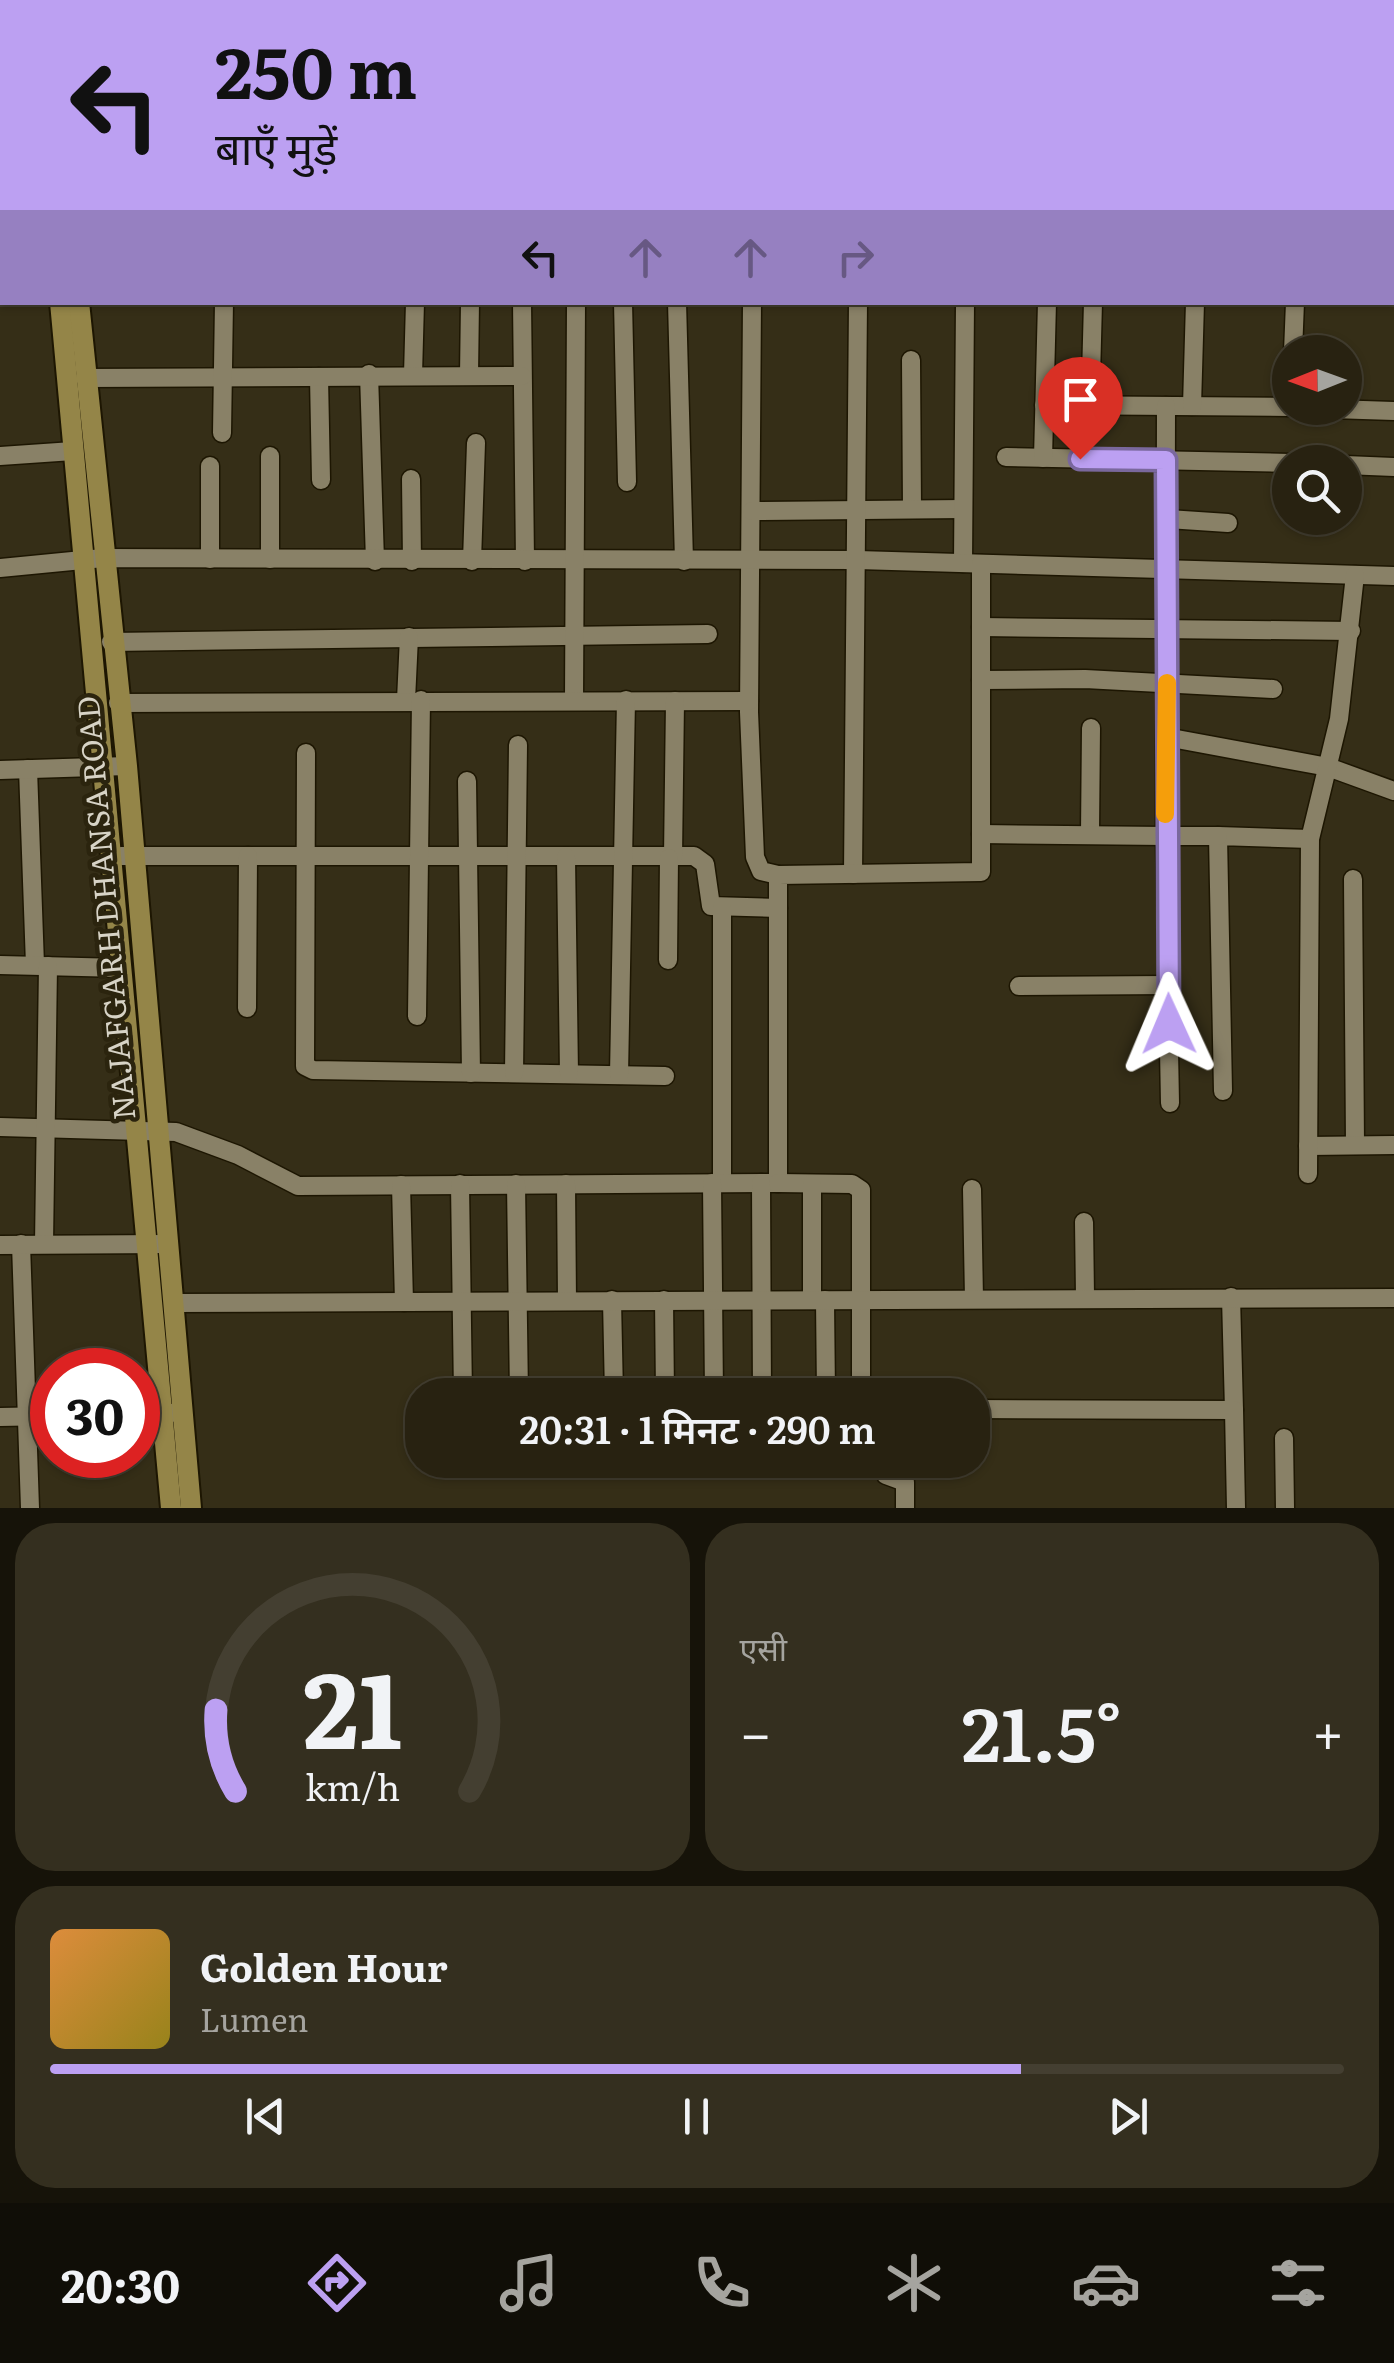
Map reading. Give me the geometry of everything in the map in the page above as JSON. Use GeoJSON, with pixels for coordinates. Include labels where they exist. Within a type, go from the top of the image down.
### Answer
{"type":"FeatureCollection","features":[{"type":"Feature","properties":{"kind":"main road","name":"NAJAFGARH DHANSA ROAD"},"geometry":{"type":"LineString","coordinates":[[60,305],[72,451],[111,642],[127,766],[147,1130],[173,1413],[191,1508]]}},
{"type":"Feature","properties":{"kind":"main road","name":"NAJAFGARH DHANSA ROAD"},"geometry":{"type":"LineString","coordinates":[[79,305],[102,766],[122,968],[147,1130]]}},
{"type":"Feature","properties":{"kind":"main road","name":"NAJAFGARH DHANSA ROAD"},"geometry":{"type":"LineString","coordinates":[[158,1244],[174,1303],[172,1508]]}},
{"type":"Feature","properties":{"kind":"street"},"geometry":{"type":"LineString","coordinates":[[222,433],[224,305]]}},
{"type":"Feature","properties":{"kind":"street"},"geometry":{"type":"LineString","coordinates":[[413,375],[416,305]]}},
{"type":"Feature","properties":{"kind":"street"},"geometry":{"type":"LineString","coordinates":[[469,375],[470,305]]}},
{"type":"Feature","properties":{"kind":"street"},"geometry":{"type":"LineString","coordinates":[[522,305],[524,561]]}},
{"type":"Feature","properties":{"kind":"street"},"geometry":{"type":"LineString","coordinates":[[574,700],[576,305]]}},
{"type":"Feature","properties":{"kind":"street"},"geometry":{"type":"LineString","coordinates":[[623,305],[628,482]]}},
{"type":"Feature","properties":{"kind":"street"},"geometry":{"type":"LineString","coordinates":[[677,305],[684,560]]}},
{"type":"Feature","properties":{"kind":"street"},"geometry":{"type":"LineString","coordinates":[[752,305],[749,702],[755,857],[760,871],[778,875],[976,874],[982,866],[981,627],[963,509],[965,305]]}},
{"type":"Feature","properties":{"kind":"street"},"geometry":{"type":"LineString","coordinates":[[854,874],[858,305]]}},
{"type":"Feature","properties":{"kind":"street"},"geometry":{"type":"LineString","coordinates":[[1043,458],[1047,305]]}},
{"type":"Feature","properties":{"kind":"street"},"geometry":{"type":"LineString","coordinates":[[1091,377],[1093,305]]}},
{"type":"Feature","properties":{"kind":"street"},"geometry":{"type":"LineString","coordinates":[[1192,406],[1195,305]]}},
{"type":"Feature","properties":{"kind":"street"},"geometry":{"type":"LineString","coordinates":[[1294,335],[1295,305]]}},
{"type":"Feature","properties":{"kind":"street"},"geometry":{"type":"LineString","coordinates":[[911,360],[912,508]]}},
{"type":"Feature","properties":{"kind":"street"},"geometry":{"type":"LineString","coordinates":[[369,374],[374,561]]}},
{"type":"Feature","properties":{"kind":"street"},"geometry":{"type":"LineString","coordinates":[[85,378],[522,376]]}},
{"type":"Feature","properties":{"kind":"street"},"geometry":{"type":"LineString","coordinates":[[319,377],[321,480]]}},
{"type":"Feature","properties":{"kind":"street"},"geometry":{"type":"LineString","coordinates":[[1044,406],[1272,407]]}},
{"type":"Feature","properties":{"kind":"street"},"geometry":{"type":"LineString","coordinates":[[1166,406],[1165,836],[1170,1102]]}},
{"type":"Feature","properties":{"kind":"street"},"geometry":{"type":"LineString","coordinates":[[1362,410],[1394,411]]}},
{"type":"Feature","properties":{"kind":"street"},"geometry":{"type":"LineString","coordinates":[[472,561],[476,444]]}},
{"type":"Feature","properties":{"kind":"street"},"geometry":{"type":"LineString","coordinates":[[0,456],[72,451]]}},
{"type":"Feature","properties":{"kind":"street"},"geometry":{"type":"LineString","coordinates":[[270,456],[270,560]]}},
{"type":"Feature","properties":{"kind":"street"},"geometry":{"type":"LineString","coordinates":[[1006,457],[1272,462]]}},
{"type":"Feature","properties":{"kind":"street"},"geometry":{"type":"LineString","coordinates":[[210,466],[210,559]]}},
{"type":"Feature","properties":{"kind":"street"},"geometry":{"type":"LineString","coordinates":[[1362,466],[1394,467]]}},
{"type":"Feature","properties":{"kind":"street"},"geometry":{"type":"LineString","coordinates":[[411,479],[412,561]]}},
{"type":"Feature","properties":{"kind":"street"},"geometry":{"type":"LineString","coordinates":[[752,511],[963,509]]}},
{"type":"Feature","properties":{"kind":"street"},"geometry":{"type":"LineString","coordinates":[[1168,519],[1228,523]]}},
{"type":"Feature","properties":{"kind":"street"},"geometry":{"type":"LineString","coordinates":[[0,568],[92,559],[858,560],[1394,576]]}},
{"type":"Feature","properties":{"kind":"street"},"geometry":{"type":"LineString","coordinates":[[1308,1174],[1310,839],[1340,720],[1354,575]]}},
{"type":"Feature","properties":{"kind":"street"},"geometry":{"type":"LineString","coordinates":[[981,627],[1168,626],[1351,631]]}},
{"type":"Feature","properties":{"kind":"street"},"geometry":{"type":"LineString","coordinates":[[111,642],[708,634]]}},
{"type":"Feature","properties":{"kind":"street"},"geometry":{"type":"LineString","coordinates":[[409,637],[418,857],[417,1016]]}},
{"type":"Feature","properties":{"kind":"street"},"geometry":{"type":"LineString","coordinates":[[981,680],[1085,679],[1273,689]]}},
{"type":"Feature","properties":{"kind":"street"},"geometry":{"type":"LineString","coordinates":[[620,1075],[626,700]]}},
{"type":"Feature","properties":{"kind":"street"},"geometry":{"type":"LineString","coordinates":[[668,960],[675,700]]}},
{"type":"Feature","properties":{"kind":"street"},"geometry":{"type":"LineString","coordinates":[[118,703],[749,702]]}},
{"type":"Feature","properties":{"kind":"street"},"geometry":{"type":"LineString","coordinates":[[1090,833],[1091,728]]}},
{"type":"Feature","properties":{"kind":"street"},"geometry":{"type":"LineString","coordinates":[[1166,736],[1328,767],[1394,791]]}},
{"type":"Feature","properties":{"kind":"street"},"geometry":{"type":"LineString","coordinates":[[514,1073],[518,746]]}},
{"type":"Feature","properties":{"kind":"street"},"geometry":{"type":"LineString","coordinates":[[306,752],[305,1066],[313,1070],[665,1076]]}},
{"type":"Feature","properties":{"kind":"street"},"geometry":{"type":"LineString","coordinates":[[0,770],[127,766]]}},
{"type":"Feature","properties":{"kind":"street"},"geometry":{"type":"LineString","coordinates":[[28,769],[42,966],[47,1128],[44,1244]]}},
{"type":"Feature","properties":{"kind":"street"},"geometry":{"type":"LineString","coordinates":[[467,781],[471,1073]]}},
{"type":"Feature","properties":{"kind":"street"},"geometry":{"type":"LineString","coordinates":[[981,834],[1310,839]]}},
{"type":"Feature","properties":{"kind":"street"},"geometry":{"type":"LineString","coordinates":[[1218,836],[1223,1091]]}},
{"type":"Feature","properties":{"kind":"street"},"geometry":{"type":"LineString","coordinates":[[110,856],[701,858],[707,904],[778,908]]}},
{"type":"Feature","properties":{"kind":"street"},"geometry":{"type":"LineString","coordinates":[[247,1008],[248,856]]}},
{"type":"Feature","properties":{"kind":"street"},"geometry":{"type":"LineString","coordinates":[[566,858],[569,1074]]}},
{"type":"Feature","properties":{"kind":"street"},"geometry":{"type":"LineString","coordinates":[[762,1378],[760,1300],[769,1183],[778,875]]}},
{"type":"Feature","properties":{"kind":"street"},"geometry":{"type":"LineString","coordinates":[[1353,878],[1355,1145]]}},
{"type":"Feature","properties":{"kind":"street"},"geometry":{"type":"LineString","coordinates":[[714,1378],[722,906]]}},
{"type":"Feature","properties":{"kind":"street"},"geometry":{"type":"LineString","coordinates":[[0,965],[122,968]]}},
{"type":"Feature","properties":{"kind":"street"},"geometry":{"type":"LineString","coordinates":[[1019,986],[1168,985]]}},
{"type":"Feature","properties":{"kind":"street"},"geometry":{"type":"LineString","coordinates":[[0,1128],[176,1132],[238,1155],[298,1186],[852,1184],[860,1190],[861,1378]]}},
{"type":"Feature","properties":{"kind":"street"},"geometry":{"type":"LineString","coordinates":[[1308,1146],[1394,1144]]}},
{"type":"Feature","properties":{"kind":"street"},"geometry":{"type":"LineString","coordinates":[[460,1184],[463,1378]]}},
{"type":"Feature","properties":{"kind":"street"},"geometry":{"type":"LineString","coordinates":[[516,1184],[519,1378]]}},
{"type":"Feature","properties":{"kind":"street"},"geometry":{"type":"LineString","coordinates":[[566,1184],[567,1301]]}},
{"type":"Feature","properties":{"kind":"street"},"geometry":{"type":"LineString","coordinates":[[812,1184],[825,1378]]}},
{"type":"Feature","properties":{"kind":"street"},"geometry":{"type":"LineString","coordinates":[[401,1185],[404,1302]]}},
{"type":"Feature","properties":{"kind":"street"},"geometry":{"type":"LineString","coordinates":[[972,1188],[974,1299]]}},
{"type":"Feature","properties":{"kind":"street"},"geometry":{"type":"LineString","coordinates":[[1084,1222],[1085,1296]]}},
{"type":"Feature","properties":{"kind":"street"},"geometry":{"type":"LineString","coordinates":[[0,1244],[158,1244]]}},
{"type":"Feature","properties":{"kind":"street"},"geometry":{"type":"LineString","coordinates":[[21,1244],[30,1508]]}},
{"type":"Feature","properties":{"kind":"street"},"geometry":{"type":"LineString","coordinates":[[174,1303],[1085,1296],[1394,1298]]}},
{"type":"Feature","properties":{"kind":"street"},"geometry":{"type":"LineString","coordinates":[[1230,1297],[1236,1508]]}},
{"type":"Feature","properties":{"kind":"street"},"geometry":{"type":"LineString","coordinates":[[612,1300],[614,1378]]}},
{"type":"Feature","properties":{"kind":"street"},"geometry":{"type":"LineString","coordinates":[[664,1300],[664,1378]]}},
{"type":"Feature","properties":{"kind":"street"},"geometry":{"type":"LineString","coordinates":[[990,1409],[1234,1410]]}},
{"type":"Feature","properties":{"kind":"street"},"geometry":{"type":"LineString","coordinates":[[160,1413],[173,1413]]}},
{"type":"Feature","properties":{"kind":"street"},"geometry":{"type":"LineString","coordinates":[[0,1416],[29,1416]]}},
{"type":"Feature","properties":{"kind":"street"},"geometry":{"type":"LineString","coordinates":[[1284,1438],[1285,1508]]}},
{"type":"Feature","properties":{"kind":"street"},"geometry":{"type":"LineString","coordinates":[[894,1478],[905,1482],[905,1508]]}},
{"type":"Feature","properties":{"kind":"slow traffic"},"geometry":{"type":"LineString","coordinates":[[1165,814],[1167,683]]}},
{"type":"Feature","properties":{"kind":"route"},"geometry":{"type":"LineString","coordinates":[[1080,459],[1166,460],[1169,1024]]}}]}
